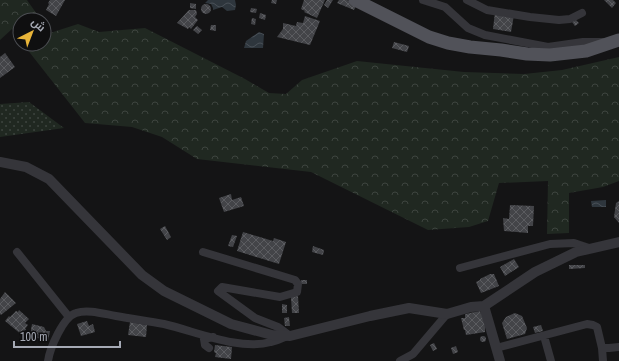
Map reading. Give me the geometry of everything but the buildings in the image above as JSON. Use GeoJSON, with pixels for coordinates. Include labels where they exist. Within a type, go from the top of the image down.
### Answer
{"type":"FeatureCollection","features":[{"type":"Feature","properties":{"kind":"main road"},"geometry":{"type":"LineString","coordinates":[[355,0],[429,37],[470,48],[550,55],[586,51],[617,40]]}},
{"type":"Feature","properties":{"kind":"street"},"geometry":{"type":"LineString","coordinates":[[423,0],[444,7],[468,28],[485,35],[548,47],[584,42],[617,40]]}},
{"type":"Feature","properties":{"kind":"street"},"geometry":{"type":"LineString","coordinates":[[467,0],[486,10],[530,17],[560,20],[570,19],[582,13]]}},
{"type":"Feature","properties":{"kind":"street"},"geometry":{"type":"LineString","coordinates":[[0,162],[26,167],[49,179],[65,194],[122,256],[142,275],[164,292],[231,324],[272,336],[290,336]]}},
{"type":"Feature","properties":{"kind":"street"},"geometry":{"type":"LineString","coordinates":[[48,361],[49,354],[61,328],[69,317],[77,312],[88,312],[164,324],[239,344],[270,343],[290,336],[409,308],[448,314],[471,307],[484,306],[535,272],[576,252],[619,242]]}},
{"type":"Feature","properties":{"kind":"street"},"geometry":{"type":"LineString","coordinates":[[460,268],[550,244],[574,243],[589,248]]}},
{"type":"Feature","properties":{"kind":"street"},"geometry":{"type":"LineString","coordinates":[[17,252],[69,317]]}},
{"type":"Feature","properties":{"kind":"street"},"geometry":{"type":"LineString","coordinates":[[202,252],[295,280],[298,284],[297,292],[280,297],[222,287],[218,290],[255,318],[278,327],[290,336]]}},
{"type":"Feature","properties":{"kind":"street"},"geometry":{"type":"LineString","coordinates":[[484,306],[500,361]]}},
{"type":"Feature","properties":{"kind":"street"},"geometry":{"type":"LineString","coordinates":[[400,361],[413,354],[448,314]]}},
{"type":"Feature","properties":{"kind":"street"},"geometry":{"type":"LineString","coordinates":[[496,348],[587,324],[597,327],[604,361]]}},
{"type":"Feature","properties":{"kind":"street"},"geometry":{"type":"LineString","coordinates":[[544,336],[551,361]]}},
{"type":"Feature","properties":{"kind":"street"},"geometry":{"type":"LineString","coordinates":[[209,348],[205,345],[204,339],[214,337]]}},
{"type":"Feature","properties":{"kind":"street"},"geometry":{"type":"LineString","coordinates":[[602,348],[619,347]]}},
{"type":"Feature","properties":{"kind":"green space"},"geometry":{"type":"Polygon","coordinates":[[[0,0],[27,0],[35,12],[12,12],[12,29],[0,40],[0,0]]]}},
{"type":"Feature","properties":{"kind":"green space"},"geometry":{"type":"Polygon","coordinates":[[[78,24],[99,32],[145,28],[245,79],[269,93],[286,94],[302,80],[357,61],[464,72],[524,74],[562,70],[619,57],[619,181],[603,187],[569,193],[569,233],[547,234],[548,181],[499,183],[488,221],[469,227],[428,230],[311,172],[197,159],[162,137],[132,127],[85,123],[29,52],[52,52],[52,32],[78,24]]]}},
{"type":"Feature","properties":{"kind":"green space"},"geometry":{"type":"Polygon","coordinates":[[[29,102],[64,128],[0,137],[0,104],[29,102]]]}},
{"type":"Feature","properties":{"kind":"water"},"geometry":{"type":"Polygon","coordinates":[[[208,0],[235,0],[235,10],[227,11],[222,7],[213,10],[211,4],[205,3],[208,0]]]}},
{"type":"Feature","properties":{"kind":"water"},"geometry":{"type":"Polygon","coordinates":[[[259,32],[264,34],[263,48],[244,48],[246,41],[259,32]]]}},
{"type":"Feature","properties":{"kind":"water"},"geometry":{"type":"Polygon","coordinates":[[[606,200],[606,207],[592,207],[591,201],[606,200]]]}}]}
